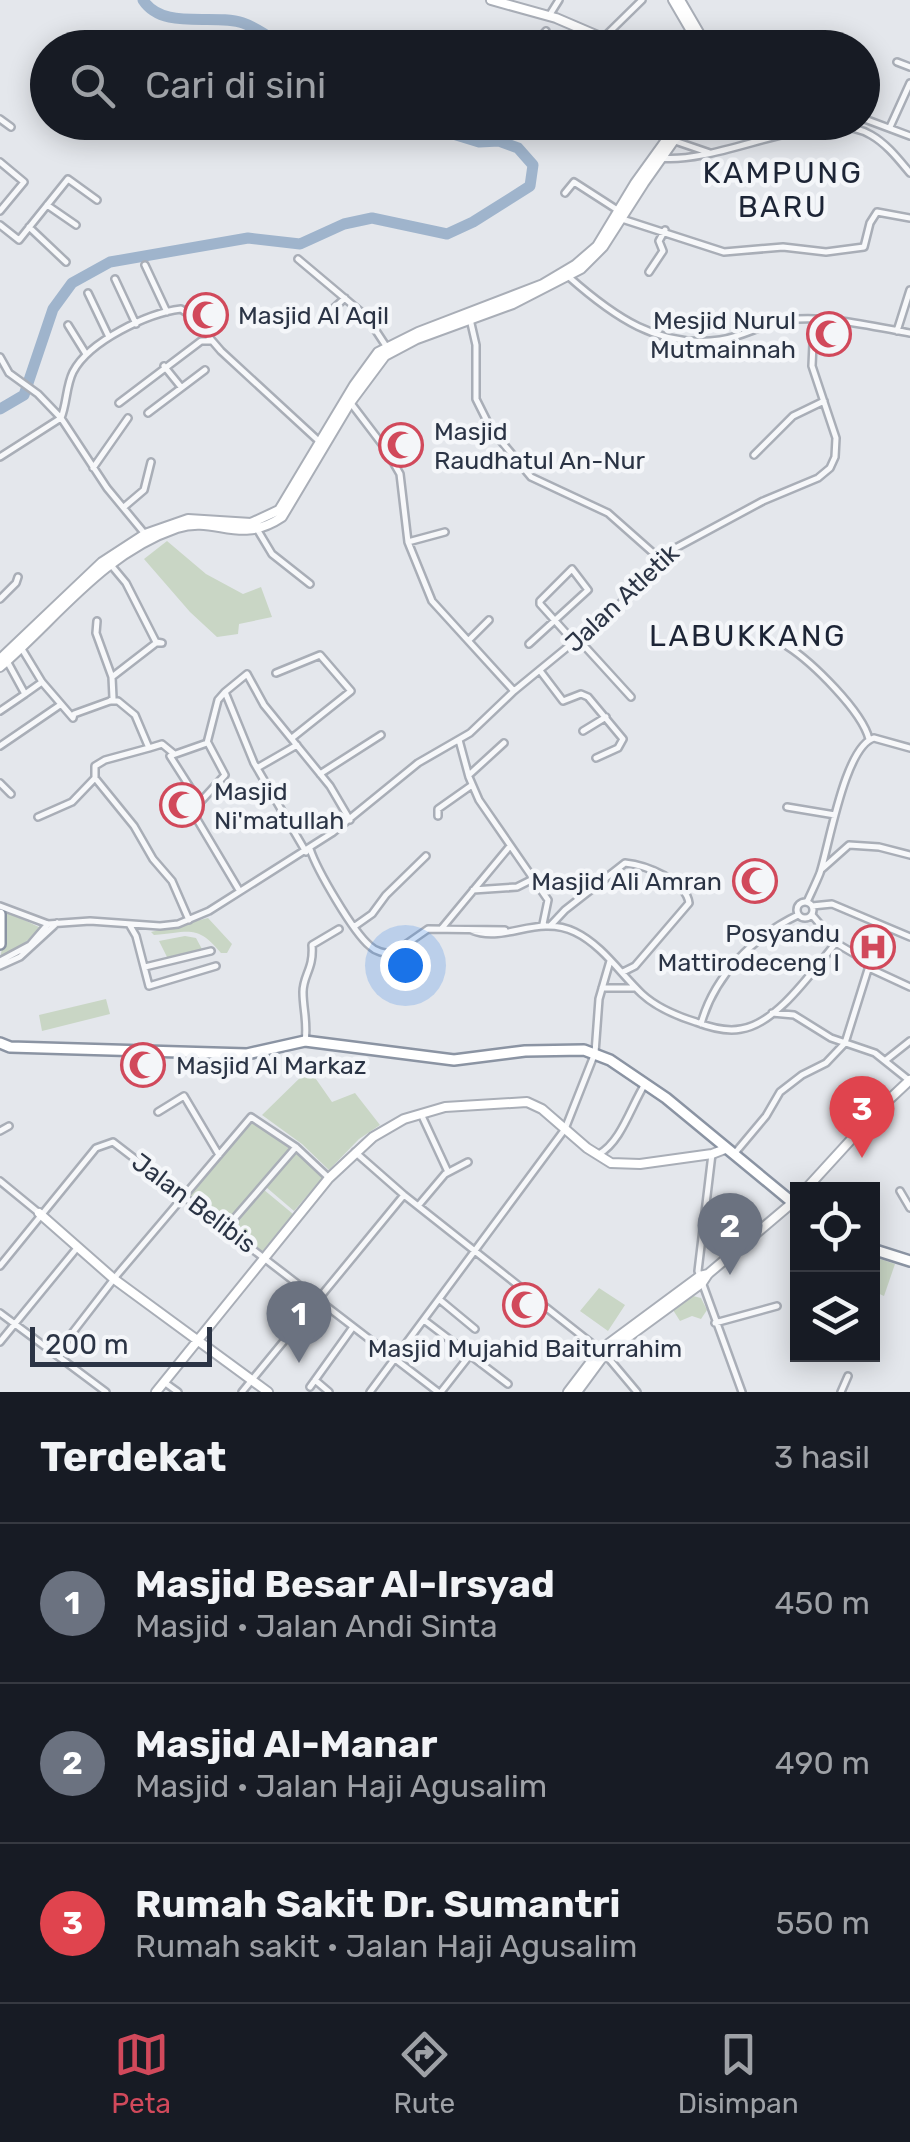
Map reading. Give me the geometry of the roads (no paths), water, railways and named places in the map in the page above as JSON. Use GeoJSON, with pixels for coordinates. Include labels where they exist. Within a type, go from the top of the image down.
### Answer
{"type":"FeatureCollection","features":[{"type":"Feature","properties":{"kind":"highway"},"geometry":{"type":"LineString","coordinates":[[0,914],[0,944]]}},
{"type":"Feature","properties":{"kind":"highway"},"geometry":{"type":"LineString","coordinates":[[0,1047],[247,1054],[305,1042],[454,1060],[553,1049],[595,1053],[646,1084],[790,1198]]}},
{"type":"Feature","properties":{"kind":"highway"},"geometry":{"type":"LineString","coordinates":[[880,1252],[910,1261]]}},
{"type":"Feature","properties":{"kind":"main road"},"geometry":{"type":"LineString","coordinates":[[492,0],[584,30]]}},
{"type":"Feature","properties":{"kind":"main road"},"geometry":{"type":"LineString","coordinates":[[676,0],[694,30]]}},
{"type":"Feature","properties":{"kind":"main road"},"geometry":{"type":"LineString","coordinates":[[348,401],[392,350],[503,304],[575,265],[598,246],[669,140]]}},
{"type":"Feature","properties":{"kind":"main road"},"geometry":{"type":"LineString","coordinates":[[658,158],[675,141]]}},
{"type":"Feature","properties":{"kind":"main road"},"geometry":{"type":"LineString","coordinates":[[2,662],[22,649],[84,585],[145,534],[188,519],[236,524],[270,516],[286,501],[372,360],[386,346],[570,277],[594,259],[619,215]]}},
{"type":"Feature","properties":{"kind":"main road"},"geometry":{"type":"LineString","coordinates":[[2,662],[109,562],[153,538],[181,526],[244,532],[277,520],[286,512],[322,443]]}},
{"type":"Feature","properties":{"kind":"main road"},"geometry":{"type":"LineString","coordinates":[[812,1182],[910,1080]]}},
{"type":"Feature","properties":{"kind":"main road"},"geometry":{"type":"LineString","coordinates":[[156,1392],[328,1178],[381,1131],[421,1114],[468,1104],[527,1102],[542,1108],[595,1154],[611,1162],[628,1164],[729,1152]]}},
{"type":"Feature","properties":{"kind":"main road"},"geometry":{"type":"LineString","coordinates":[[700,1155],[711,1137]]}},
{"type":"Feature","properties":{"kind":"main road"},"geometry":{"type":"LineString","coordinates":[[568,1392],[602,1352],[790,1208]]}},
{"type":"Feature","properties":{"kind":"main road"},"geometry":{"type":"LineString","coordinates":[[41,1215],[115,1277],[268,1392]]}},
{"type":"Feature","properties":{"kind":"main road"},"geometry":{"type":"LineString","coordinates":[[577,1392],[581,1381]]}},
{"type":"Feature","properties":{"kind":"street"},"geometry":{"type":"LineString","coordinates":[[549,16],[559,0]]}},
{"type":"Feature","properties":{"kind":"street"},"geometry":{"type":"LineString","coordinates":[[612,30],[642,0]]}},
{"type":"Feature","properties":{"kind":"street"},"geometry":{"type":"LineString","coordinates":[[897,62],[910,68]]}},
{"type":"Feature","properties":{"kind":"street"},"geometry":{"type":"LineString","coordinates":[[890,127],[910,83]]}},
{"type":"Feature","properties":{"kind":"street"},"geometry":{"type":"LineString","coordinates":[[0,119],[10,127]]}},
{"type":"Feature","properties":{"kind":"street"},"geometry":{"type":"LineString","coordinates":[[880,124],[910,136]]}},
{"type":"Feature","properties":{"kind":"street"},"geometry":{"type":"LineString","coordinates":[[658,158],[693,159],[768,140]]}},
{"type":"Feature","properties":{"kind":"street"},"geometry":{"type":"LineString","coordinates":[[878,140],[910,173]]}},
{"type":"Feature","properties":{"kind":"street"},"geometry":{"type":"LineString","coordinates":[[675,141],[712,154]]}},
{"type":"Feature","properties":{"kind":"street"},"geometry":{"type":"LineString","coordinates":[[0,162],[24,182],[0,211]]}},
{"type":"Feature","properties":{"kind":"street"},"geometry":{"type":"LineString","coordinates":[[0,225],[20,240],[68,179],[96,200]]}},
{"type":"Feature","properties":{"kind":"street"},"geometry":{"type":"LineString","coordinates":[[565,192],[574,182],[619,215],[724,252],[783,247],[826,252],[866,247],[870,223],[877,212],[910,218]]}},
{"type":"Feature","properties":{"kind":"street"},"geometry":{"type":"LineString","coordinates":[[47,205],[76,226]]}},
{"type":"Feature","properties":{"kind":"street"},"geometry":{"type":"LineString","coordinates":[[29,228],[66,262]]}},
{"type":"Feature","properties":{"kind":"street"},"geometry":{"type":"LineString","coordinates":[[649,272],[662,252],[660,242],[665,230]]}},
{"type":"Feature","properties":{"kind":"street"},"geometry":{"type":"LineString","coordinates":[[298,259],[367,318],[386,346]]}},
{"type":"Feature","properties":{"kind":"street"},"geometry":{"type":"LineString","coordinates":[[144,265],[167,312]]}},
{"type":"Feature","properties":{"kind":"street"},"geometry":{"type":"LineString","coordinates":[[570,277],[614,314],[669,340],[719,340],[783,321],[814,320],[910,333]]}},
{"type":"Feature","properties":{"kind":"street"},"geometry":{"type":"LineString","coordinates":[[115,280],[136,324]]}},
{"type":"Feature","properties":{"kind":"street"},"geometry":{"type":"LineString","coordinates":[[897,330],[910,290]]}},
{"type":"Feature","properties":{"kind":"street"},"geometry":{"type":"LineString","coordinates":[[88,293],[109,338]]}},
{"type":"Feature","properties":{"kind":"street"},"geometry":{"type":"LineString","coordinates":[[319,322],[346,298]]}},
{"type":"Feature","properties":{"kind":"street"},"geometry":{"type":"LineString","coordinates":[[0,457],[61,418],[70,382],[86,354],[136,324],[167,312],[185,310],[212,341],[322,443]]}},
{"type":"Feature","properties":{"kind":"street"},"geometry":{"type":"LineString","coordinates":[[470,319],[476,344],[476,400],[491,430],[531,477],[608,514],[660,559]]}},
{"type":"Feature","properties":{"kind":"street","name":"Jalan Atletik"},"geometry":{"type":"LineString","coordinates":[[189,920],[306,852],[418,763],[460,740],[620,604],[660,559],[692,536],[818,478],[830,468],[836,438],[812,366],[814,320]]}},
{"type":"Feature","properties":{"kind":"street"},"geometry":{"type":"LineString","coordinates":[[68,325],[86,354]]}},
{"type":"Feature","properties":{"kind":"street"},"geometry":{"type":"LineString","coordinates":[[119,402],[201,341],[212,341]]}},
{"type":"Feature","properties":{"kind":"street"},"geometry":{"type":"LineString","coordinates":[[0,356],[18,381],[38,394],[61,418],[145,534]]}},
{"type":"Feature","properties":{"kind":"street"},"geometry":{"type":"LineString","coordinates":[[164,366],[181,388]]}},
{"type":"Feature","properties":{"kind":"street"},"geometry":{"type":"LineString","coordinates":[[148,413],[205,370]]}},
{"type":"Feature","properties":{"kind":"street"},"geometry":{"type":"LineString","coordinates":[[348,401],[400,474],[408,542],[432,601],[514,691]]}},
{"type":"Feature","properties":{"kind":"street"},"geometry":{"type":"LineString","coordinates":[[754,455],[792,416],[824,401]]}},
{"type":"Feature","properties":{"kind":"street"},"geometry":{"type":"LineString","coordinates":[[94,468],[128,418]]}},
{"type":"Feature","properties":{"kind":"street"},"geometry":{"type":"LineString","coordinates":[[124,507],[144,490],[151,462]]}},
{"type":"Feature","properties":{"kind":"street"},"geometry":{"type":"LineString","coordinates":[[257,529],[272,554],[310,584]]}},
{"type":"Feature","properties":{"kind":"street"},"geometry":{"type":"LineString","coordinates":[[408,542],[445,532]]}},
{"type":"Feature","properties":{"kind":"street"},"geometry":{"type":"LineString","coordinates":[[109,562],[126,583],[156,642],[162,643],[156,643],[112,677]]}},
{"type":"Feature","properties":{"kind":"street"},"geometry":{"type":"LineString","coordinates":[[530,644],[556,621],[588,590],[572,569],[540,599],[540,604],[556,621],[632,697]]}},
{"type":"Feature","properties":{"kind":"street"},"geometry":{"type":"LineString","coordinates":[[0,598],[16,584],[18,576]]}},
{"type":"Feature","properties":{"kind":"street"},"geometry":{"type":"LineString","coordinates":[[469,640],[489,620]]}},
{"type":"Feature","properties":{"kind":"street"},"geometry":{"type":"LineString","coordinates":[[96,621],[96,633],[112,677],[110,701]]}},
{"type":"Feature","properties":{"kind":"street"},"geometry":{"type":"LineString","coordinates":[[787,646],[844,700],[864,724],[870,739]]}},
{"type":"Feature","properties":{"kind":"street"},"geometry":{"type":"LineString","coordinates":[[22,649],[42,682],[72,718],[74,714],[118,701],[135,715],[149,748]]}},
{"type":"Feature","properties":{"kind":"street"},"geometry":{"type":"LineString","coordinates":[[276,673],[320,656],[350,691],[292,738]]}},
{"type":"Feature","properties":{"kind":"street"},"geometry":{"type":"LineString","coordinates":[[2,662],[25,694]]}},
{"type":"Feature","properties":{"kind":"street"},"geometry":{"type":"LineString","coordinates":[[541,672],[563,701],[584,694],[606,716],[622,741],[618,748],[596,758]]}},
{"type":"Feature","properties":{"kind":"street"},"geometry":{"type":"LineString","coordinates":[[238,890],[192,811],[225,773],[208,742],[218,700],[247,674],[264,705],[320,774],[350,820]]}},
{"type":"Feature","properties":{"kind":"street"},"geometry":{"type":"LineString","coordinates":[[0,711],[42,682]]}},
{"type":"Feature","properties":{"kind":"street"},"geometry":{"type":"LineString","coordinates":[[225,692],[257,768],[306,852],[371,947],[389,954],[422,932],[442,928],[490,934],[552,925],[581,936],[662,1008],[701,1024],[737,1030],[756,1024],[788,999],[836,943]]}},
{"type":"Feature","properties":{"kind":"street"},"geometry":{"type":"LineString","coordinates":[[0,746],[60,705]]}},
{"type":"Feature","properties":{"kind":"street"},"geometry":{"type":"LineString","coordinates":[[583,731],[606,716]]}},
{"type":"Feature","properties":{"kind":"street"},"geometry":{"type":"LineString","coordinates":[[320,774],[381,734]]}},
{"type":"Feature","properties":{"kind":"street"},"geometry":{"type":"LineString","coordinates":[[870,739],[910,748]]}},
{"type":"Feature","properties":{"kind":"street"},"geometry":{"type":"LineString","coordinates":[[870,739],[859,752],[835,815],[809,904],[812,915],[836,943],[910,987]]}},
{"type":"Feature","properties":{"kind":"street"},"geometry":{"type":"LineString","coordinates":[[460,740],[472,786],[548,900],[543,924]]}},
{"type":"Feature","properties":{"kind":"street"},"geometry":{"type":"LineString","coordinates":[[200,803],[170,760],[173,753],[208,742]]}},
{"type":"Feature","properties":{"kind":"street"},"geometry":{"type":"LineString","coordinates":[[468,776],[504,743]]}},
{"type":"Feature","properties":{"kind":"street"},"geometry":{"type":"LineString","coordinates":[[0,906],[48,924],[90,921],[160,926],[189,920],[172,881],[95,778],[94,769],[99,762],[162,744],[173,753]]}},
{"type":"Feature","properties":{"kind":"street"},"geometry":{"type":"LineString","coordinates":[[257,768],[297,745]]}},
{"type":"Feature","properties":{"kind":"street"},"geometry":{"type":"LineString","coordinates":[[38,817],[72,802],[95,778]]}},
{"type":"Feature","properties":{"kind":"street"},"geometry":{"type":"LineString","coordinates":[[0,783],[11,794]]}},
{"type":"Feature","properties":{"kind":"street"},"geometry":{"type":"LineString","coordinates":[[438,816],[438,809],[472,786]]}},
{"type":"Feature","properties":{"kind":"street"},"geometry":{"type":"LineString","coordinates":[[787,807],[835,815]]}},
{"type":"Feature","properties":{"kind":"street"},"geometry":{"type":"LineString","coordinates":[[820,872],[849,845],[879,847],[910,856]]}},
{"type":"Feature","properties":{"kind":"street"},"geometry":{"type":"LineString","coordinates":[[442,928],[510,846]]}},
{"type":"Feature","properties":{"kind":"street"},"geometry":{"type":"LineString","coordinates":[[306,852],[316,866]]}},
{"type":"Feature","properties":{"kind":"street"},"geometry":{"type":"LineString","coordinates":[[356,926],[426,856]]}},
{"type":"Feature","properties":{"kind":"street"},"geometry":{"type":"LineString","coordinates":[[552,925],[565,910],[625,863],[656,872],[678,885],[687,893],[689,903],[635,966],[622,972]]}},
{"type":"Feature","properties":{"kind":"street"},"geometry":{"type":"LineString","coordinates":[[471,890],[517,887],[533,879]]}},
{"type":"Feature","properties":{"kind":"street"},"geometry":{"type":"LineString","coordinates":[[798,915],[798,906],[832,904],[910,937]]}},
{"type":"Feature","properties":{"kind":"street"},"geometry":{"type":"LineString","coordinates":[[798,915],[805,919],[812,915]]}},
{"type":"Feature","properties":{"kind":"street"},"geometry":{"type":"LineString","coordinates":[[701,1024],[717,988],[750,946],[798,915]]}},
{"type":"Feature","properties":{"kind":"street"},"geometry":{"type":"LineString","coordinates":[[0,964],[20,958],[57,923]]}},
{"type":"Feature","properties":{"kind":"street"},"geometry":{"type":"LineString","coordinates":[[0,964],[30,945],[48,924]]}},
{"type":"Feature","properties":{"kind":"street"},"geometry":{"type":"LineString","coordinates":[[129,924],[145,967],[147,985],[216,966]]}},
{"type":"Feature","properties":{"kind":"street"},"geometry":{"type":"LineString","coordinates":[[305,1042],[303,990],[313,965],[312,945],[340,929]]}},
{"type":"Feature","properties":{"kind":"street"},"geometry":{"type":"LineString","coordinates":[[729,1152],[766,1116],[780,1092],[826,1063],[844,1043],[870,965],[888,930]]}},
{"type":"Feature","properties":{"kind":"street"},"geometry":{"type":"LineString","coordinates":[[145,967],[212,951]]}},
{"type":"Feature","properties":{"kind":"street"},"geometry":{"type":"LineString","coordinates":[[370,1392],[565,1129],[595,1053],[602,988],[610,961]]}},
{"type":"Feature","properties":{"kind":"street"},"geometry":{"type":"LineString","coordinates":[[602,988],[636,988]]}},
{"type":"Feature","properties":{"kind":"street"},"geometry":{"type":"LineString","coordinates":[[788,999],[794,1015]]}},
{"type":"Feature","properties":{"kind":"street"},"geometry":{"type":"LineString","coordinates":[[770,1014],[794,1015],[844,1043],[886,1060],[910,1080]]}},
{"type":"Feature","properties":{"kind":"street"},"geometry":{"type":"LineString","coordinates":[[886,1060],[910,1042]]}},
{"type":"Feature","properties":{"kind":"street"},"geometry":{"type":"LineString","coordinates":[[595,1154],[615,1142],[626,1114],[646,1084]]}},
{"type":"Feature","properties":{"kind":"street"},"geometry":{"type":"LineString","coordinates":[[158,1112],[184,1096],[219,1155]]}},
{"type":"Feature","properties":{"kind":"street"},"geometry":{"type":"LineString","coordinates":[[421,1114],[448,1172]]}},
{"type":"Feature","properties":{"kind":"street"},"geometry":{"type":"LineString","coordinates":[[56,1354],[115,1277],[252,1116],[296,1148],[328,1178]]}},
{"type":"Feature","properties":{"kind":"street"},"geometry":{"type":"LineString","coordinates":[[0,1130],[8,1126]]}},
{"type":"Feature","properties":{"kind":"street","name":"Jalan Belibis"},"geometry":{"type":"LineString","coordinates":[[41,1215],[96,1148],[106,1142],[116,1143],[439,1392]]}},
{"type":"Feature","properties":{"kind":"street"},"geometry":{"type":"LineString","coordinates":[[226,1228],[296,1148]]}},
{"type":"Feature","properties":{"kind":"street"},"geometry":{"type":"LineString","coordinates":[[355,1152],[602,1352],[636,1392]]}},
{"type":"Feature","properties":{"kind":"street"},"geometry":{"type":"LineString","coordinates":[[712,1154],[698,1264],[715,1323],[742,1392]]}},
{"type":"Feature","properties":{"kind":"street"},"geometry":{"type":"LineString","coordinates":[[418,1206],[448,1172],[468,1162]]}},
{"type":"Feature","properties":{"kind":"street"},"geometry":{"type":"LineString","coordinates":[[0,1182],[41,1215],[0,1266]]}},
{"type":"Feature","properties":{"kind":"street"},"geometry":{"type":"LineString","coordinates":[[900,1192],[910,1208]]}},
{"type":"Feature","properties":{"kind":"street"},"geometry":{"type":"LineString","coordinates":[[242,1392],[404,1195]]}},
{"type":"Feature","properties":{"kind":"street"},"geometry":{"type":"LineString","coordinates":[[0,1342],[77,1247]]}},
{"type":"Feature","properties":{"kind":"street"},"geometry":{"type":"LineString","coordinates":[[440,1300],[475,1328]]}},
{"type":"Feature","properties":{"kind":"street"},"geometry":{"type":"LineString","coordinates":[[715,1323],[777,1306]]}},
{"type":"Feature","properties":{"kind":"street"},"geometry":{"type":"LineString","coordinates":[[0,1313],[106,1392]]}},
{"type":"Feature","properties":{"kind":"street"},"geometry":{"type":"LineString","coordinates":[[424,1320],[508,1384]]}},
{"type":"Feature","properties":{"kind":"street"},"geometry":{"type":"LineString","coordinates":[[310,1387],[353,1327]]}},
{"type":"Feature","properties":{"kind":"street"},"geometry":{"type":"LineString","coordinates":[[439,1392],[470,1355]]}},
{"type":"Feature","properties":{"kind":"street"},"geometry":{"type":"LineString","coordinates":[[841,1392],[848,1376]]}},
{"type":"Feature","properties":{"kind":"street"},"geometry":{"type":"LineString","coordinates":[[316,1380],[329,1392]]}},
{"type":"Feature","properties":{"kind":"street"},"geometry":{"type":"LineString","coordinates":[[164,1382],[178,1392]]}},
{"type":"Feature","properties":{"kind":"street"},"geometry":{"type":"LineString","coordinates":[[88,1392],[95,1384]]}},
{"type":"Feature","properties":{"kind":"waterway"},"geometry":{"type":"LineString","coordinates":[[143,0],[163,15],[231,20],[258,30]]}},
{"type":"Feature","properties":{"kind":"waterway"},"geometry":{"type":"LineString","coordinates":[[0,409],[24,395],[53,309],[72,283],[110,262],[248,238],[300,244],[344,224],[372,218],[447,234],[530,186],[533,165],[518,148],[499,141],[472,140]]}},
{"type":"Feature","properties":{"kind":"place","name":"Masjid Al Aqil"},"geometry":{"type":"Point","coordinates":[206,315]}},
{"type":"Feature","properties":{"kind":"place","name":"Mesjid Nurul Mutmainnah"},"geometry":{"type":"Point","coordinates":[829,334]}},
{"type":"Feature","properties":{"kind":"place","name":"Masjid Raudhatul An-Nur"},"geometry":{"type":"Point","coordinates":[401,445]}},
{"type":"Feature","properties":{"kind":"place","name":"Masjid Ni'matullah"},"geometry":{"type":"Point","coordinates":[182,805]}},
{"type":"Feature","properties":{"kind":"place","name":"Masjid Ali Amran"},"geometry":{"type":"Point","coordinates":[755,881]}},
{"type":"Feature","properties":{"kind":"place","name":"Posyandu Mattirodeceng I"},"geometry":{"type":"Point","coordinates":[873,947]}},
{"type":"Feature","properties":{"kind":"place","name":"Masjid Al Markaz"},"geometry":{"type":"Point","coordinates":[143,1065]}},
{"type":"Feature","properties":{"kind":"place","name":"Rumah Sakit Dr. Sumantri"},"geometry":{"type":"Point","coordinates":[862,1158]}},
{"type":"Feature","properties":{"kind":"place","name":"Masjid Al-Manar"},"geometry":{"type":"Point","coordinates":[730,1275]}},
{"type":"Feature","properties":{"kind":"place","name":"Masjid Mujahid Baiturrahim"},"geometry":{"type":"Point","coordinates":[525,1305]}},
{"type":"Feature","properties":{"kind":"place","name":"Masjid Besar Al-Irsyad"},"geometry":{"type":"Point","coordinates":[299,1363]}},
{"type":"Feature","properties":{"kind":"district","name":"KAMPUNG BARU"},"geometry":{"type":"Point","coordinates":[783,190]}},
{"type":"Feature","properties":{"kind":"district","name":"LABUKKANG"},"geometry":{"type":"Point","coordinates":[748,636]}}]}
